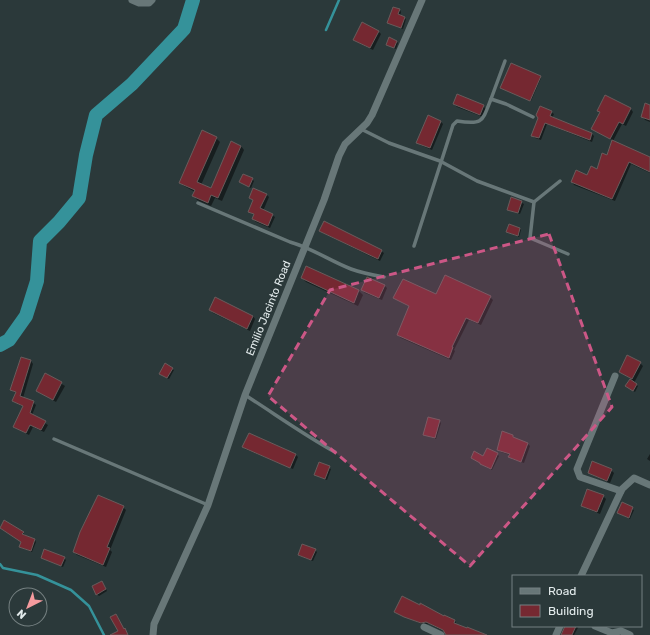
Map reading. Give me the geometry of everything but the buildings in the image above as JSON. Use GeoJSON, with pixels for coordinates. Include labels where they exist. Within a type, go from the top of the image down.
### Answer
{"type":"FeatureCollection","features":[{"type":"Feature","properties":{"kind":"street"},"geometry":{"type":"LineString","coordinates":[[132,0],[139,3],[149,3],[152,0]]}},
{"type":"Feature","properties":{"kind":"street","name":"Emilio Jacinto Road"},"geometry":{"type":"LineString","coordinates":[[153,635],[154,624],[208,505],[245,395],[304,246],[324,200],[339,156],[345,144],[361,129],[372,115],[422,0]]}},
{"type":"Feature","properties":{"kind":"street"},"geometry":{"type":"LineString","coordinates":[[615,376],[577,470],[580,477],[621,491]]}},
{"type":"Feature","properties":{"kind":"street"},"geometry":{"type":"LineString","coordinates":[[581,575],[621,491],[634,478],[650,485]]}},
{"type":"Feature","properties":{"kind":"street"},"geometry":{"type":"LineString","coordinates":[[424,627],[441,635]]}},
{"type":"Feature","properties":{"kind":"street"},"geometry":{"type":"LineString","coordinates":[[597,627],[612,634],[621,631],[630,635]]}},
{"type":"Feature","properties":{"kind":"lane"},"geometry":{"type":"LineString","coordinates":[[414,246],[440,161],[453,125],[457,121],[472,123],[479,122],[483,119],[505,61]]}},
{"type":"Feature","properties":{"kind":"lane"},"geometry":{"type":"LineString","coordinates":[[491,99],[506,104],[533,117]]}},
{"type":"Feature","properties":{"kind":"lane"},"geometry":{"type":"LineString","coordinates":[[361,129],[389,143],[440,161],[477,181],[534,202]]}},
{"type":"Feature","properties":{"kind":"lane"},"geometry":{"type":"LineString","coordinates":[[560,181],[534,202],[530,238],[568,254]]}},
{"type":"Feature","properties":{"kind":"lane"},"geometry":{"type":"LineString","coordinates":[[198,203],[290,242],[304,246],[351,269],[369,275],[384,277]]}},
{"type":"Feature","properties":{"kind":"lane"},"geometry":{"type":"LineString","coordinates":[[245,395],[311,439],[335,452]]}},
{"type":"Feature","properties":{"kind":"lane"},"geometry":{"type":"LineString","coordinates":[[54,439],[208,505]]}},
{"type":"Feature","properties":{"kind":"highlighted area"},"geometry":{"type":"Polygon","coordinates":[[[549,234],[612,407],[470,566],[268,396],[330,290],[549,234]]]}},
{"type":"Feature","properties":{"kind":"waterway"},"geometry":{"type":"LineString","coordinates":[[0,345],[9,340],[26,316],[37,281],[40,241],[59,222],[79,198],[86,155],[96,115],[132,84],[184,29],[193,0]]}},
{"type":"Feature","properties":{"kind":"waterway"},"geometry":{"type":"LineString","coordinates":[[326,30],[339,0]]}},
{"type":"Feature","properties":{"kind":"waterway"},"geometry":{"type":"LineString","coordinates":[[0,564],[3,568],[37,575],[71,590],[89,606],[104,635]]}}]}
